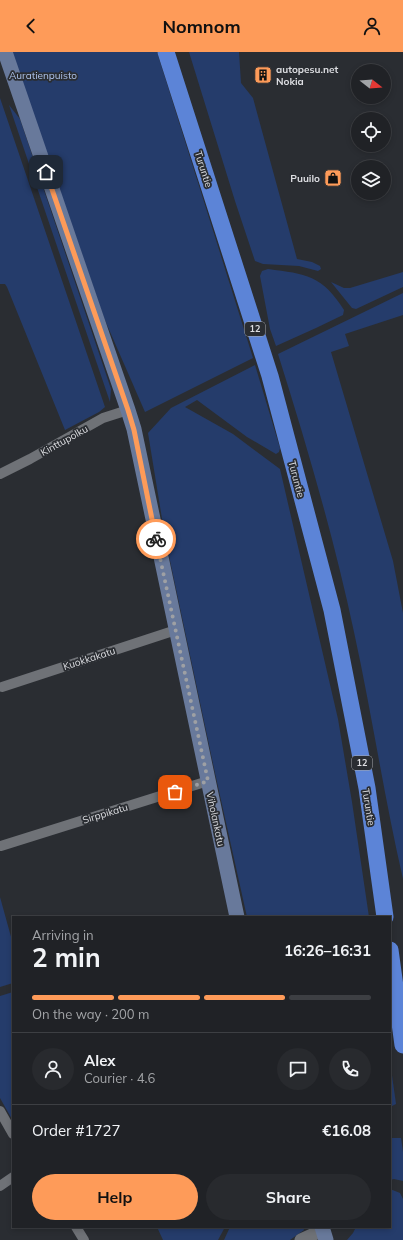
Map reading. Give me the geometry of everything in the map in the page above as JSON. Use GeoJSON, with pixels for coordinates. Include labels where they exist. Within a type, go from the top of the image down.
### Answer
{"type":"FeatureCollection","features":[{"type":"Feature","properties":{"kind":"highway","name":"Turuntie"},"geometry":{"type":"LineString","coordinates":[[166,52],[270,376],[332,610],[366,788],[386,916]]}},
{"type":"Feature","properties":{"kind":"highway"},"geometry":{"type":"LineString","coordinates":[[391,957],[403,1045]]}},
{"type":"Feature","properties":{"kind":"main road","name":"Viholankatu"},"geometry":{"type":"LineString","coordinates":[[4,52],[134,430],[237,916]]}},
{"type":"Feature","properties":{"kind":"street","name":"Kinttupolku"},"geometry":{"type":"LineString","coordinates":[[0,474],[103,418],[128,410]]}},
{"type":"Feature","properties":{"kind":"street","name":"Kuokkakatu"},"geometry":{"type":"LineString","coordinates":[[2,687],[176,630]]}},
{"type":"Feature","properties":{"kind":"street","name":"Sirppikatu"},"geometry":{"type":"LineString","coordinates":[[1,846],[208,781]]}},
{"type":"Feature","properties":{"kind":"street"},"geometry":{"type":"LineString","coordinates":[[0,1111],[12,1132]]}},
{"type":"Feature","properties":{"kind":"street"},"geometry":{"type":"LineString","coordinates":[[0,1186],[12,1178]]}},
{"type":"Feature","properties":{"kind":"street"},"geometry":{"type":"LineString","coordinates":[[77,1228],[84,1240]]}},
{"type":"Feature","properties":{"kind":"street"},"geometry":{"type":"LineString","coordinates":[[301,1240],[324,1232]]}},
{"type":"Feature","properties":{"kind":"green space","name":"Auratienpuisto"},"geometry":{"type":"Polygon","coordinates":[[[12,52],[157,52],[253,358],[145,412],[104,318],[12,52]]]}},
{"type":"Feature","properties":{"kind":"green space"},"geometry":{"type":"Polygon","coordinates":[[[189,52],[239,52],[241,83],[253,98],[297,259],[312,262],[320,266],[321,269],[318,271],[299,266],[263,264],[255,261],[189,52]]]}},
{"type":"Feature","properties":{"kind":"green space"},"geometry":{"type":"Polygon","coordinates":[[[0,98],[105,407],[99,412],[65,430],[7,287],[5,284],[0,284],[0,98]]]}},
{"type":"Feature","properties":{"kind":"green space"},"geometry":{"type":"Polygon","coordinates":[[[9,105],[20,119],[111,389],[110,402],[9,105]]]}},
{"type":"Feature","properties":{"kind":"green space"},"geometry":{"type":"Polygon","coordinates":[[[268,269],[312,278],[320,283],[336,298],[344,310],[343,315],[276,346],[270,329],[260,276],[262,271],[268,269]]]}},
{"type":"Feature","properties":{"kind":"green space"},"geometry":{"type":"Polygon","coordinates":[[[403,272],[403,287],[356,309],[352,308],[331,282],[344,288],[350,288],[403,272]]]}},
{"type":"Feature","properties":{"kind":"green space"},"geometry":{"type":"Polygon","coordinates":[[[403,293],[403,315],[345,334],[349,346],[331,352],[393,561],[403,613],[403,879],[360,663],[338,562],[278,354],[403,293]]]}},
{"type":"Feature","properties":{"kind":"green space"},"geometry":{"type":"Polygon","coordinates":[[[255,365],[280,448],[279,452],[276,454],[247,437],[197,400],[185,407],[233,434],[280,469],[338,719],[369,916],[247,916],[165,537],[148,433],[171,408],[255,365]]]}},
{"type":"Feature","properties":{"kind":"green space"},"geometry":{"type":"Polygon","coordinates":[[[0,897],[12,940],[12,983],[0,987],[0,897]]]}},
{"type":"Feature","properties":{"kind":"green space"},"geometry":{"type":"Polygon","coordinates":[[[12,992],[12,1119],[0,1098],[0,996],[12,992]]]}},
{"type":"Feature","properties":{"kind":"green space"},"geometry":{"type":"Polygon","coordinates":[[[391,1068],[396,1104],[391,1106],[391,1068]]]}},
{"type":"Feature","properties":{"kind":"green space"},"geometry":{"type":"Polygon","coordinates":[[[391,1138],[401,1138],[403,1152],[403,1181],[391,1180],[391,1138]]]}},
{"type":"Feature","properties":{"kind":"green space"},"geometry":{"type":"Polygon","coordinates":[[[391,1189],[400,1193],[403,1199],[403,1240],[347,1240],[356,1228],[391,1228],[391,1189]]]}},
{"type":"Feature","properties":{"kind":"green space"},"geometry":{"type":"Polygon","coordinates":[[[157,1228],[224,1228],[218,1240],[163,1240],[157,1228]]]}},
{"type":"Feature","properties":{"kind":"green space"},"geometry":{"type":"Polygon","coordinates":[[[230,1228],[303,1228],[304,1230],[290,1240],[224,1240],[230,1228]]]}},
{"type":"Feature","properties":{"kind":"way so far"},"geometry":{"type":"LineString","coordinates":[[156,539],[208,781],[175,792]]}},
{"type":"Feature","properties":{"kind":"place","name":"autopesu.net Nokia"},"geometry":{"type":"Point","coordinates":[263,75]}},
{"type":"Feature","properties":{"kind":"place","name":"Puuilo"},"geometry":{"type":"Point","coordinates":[333,178]}},
{"type":"Feature","properties":{"kind":"route"},"geometry":{"type":"LineString","coordinates":[[46,172],[134,430],[156,539]]}}]}
